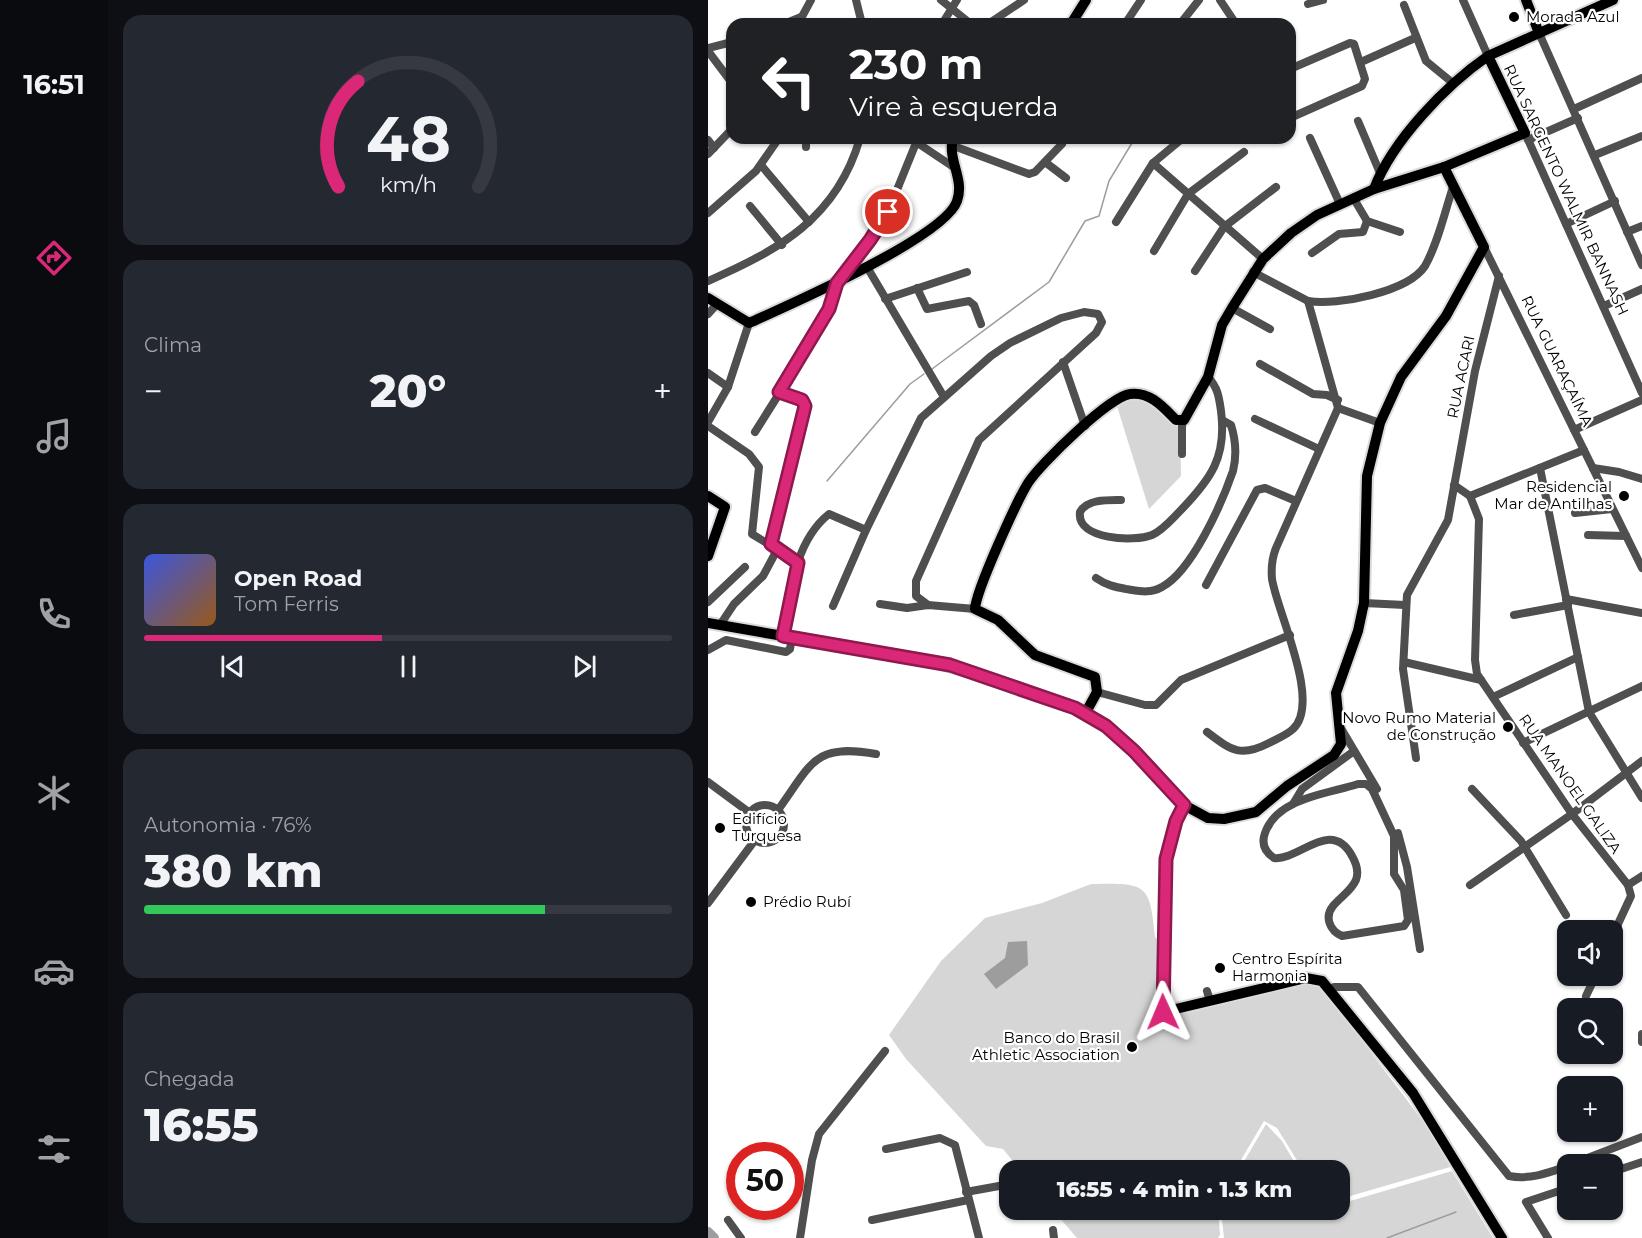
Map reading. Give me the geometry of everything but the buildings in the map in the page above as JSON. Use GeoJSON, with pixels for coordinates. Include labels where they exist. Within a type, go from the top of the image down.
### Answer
{"type":"FeatureCollection","features":[{"type":"Feature","properties":{"kind":"main road"},"geometry":{"type":"LineString","coordinates":[[1075,18],[1086,0]]}},
{"type":"Feature","properties":{"kind":"main road"},"geometry":{"type":"LineString","coordinates":[[1526,0],[1539,33]]}},
{"type":"Feature","properties":{"kind":"main road"},"geometry":{"type":"LineString","coordinates":[[1374,189],[1380,173],[1405,135],[1454,84],[1488,56],[1612,0]]}},
{"type":"Feature","properties":{"kind":"main road","name":"RUA SARGENTO WALMIR BANNASH"},"geometry":{"type":"LineString","coordinates":[[1488,56],[1526,137]]}},
{"type":"Feature","properties":{"kind":"main road"},"geometry":{"type":"LineString","coordinates":[[1088,710],[1097,692],[1097,681],[1091,674],[1035,655],[998,620],[975,609],[1027,484],[1042,465],[1106,406],[1129,394],[1152,398],[1176,420],[1182,422],[1206,381],[1213,343],[1232,308],[1263,258],[1291,233],[1340,204],[1374,189],[1444,168],[1526,137]]}},
{"type":"Feature","properties":{"kind":"main road"},"geometry":{"type":"LineString","coordinates":[[712,301],[749,322],[837,283],[867,267],[950,214],[959,194],[959,178],[955,168],[952,144]]}},
{"type":"Feature","properties":{"kind":"main road","name":"RUA GUARAÇAÍMA"},"geometry":{"type":"LineString","coordinates":[[1444,168],[1484,247]]}},
{"type":"Feature","properties":{"kind":"main road"},"geometry":{"type":"LineString","coordinates":[[708,622],[950,665],[1063,704],[1088,710],[1134,751],[1184,805],[1216,820],[1256,812],[1287,786],[1334,755],[1341,744],[1342,730],[1337,713],[1336,693],[1358,631],[1364,603],[1367,476],[1380,423],[1401,377],[1446,316],[1484,247]]}},
{"type":"Feature","properties":{"kind":"main road"},"geometry":{"type":"LineString","coordinates":[[708,496],[723,503],[724,509],[708,556]]}},
{"type":"Feature","properties":{"kind":"main road"},"geometry":{"type":"LineString","coordinates":[[1184,805],[1176,821],[1166,866],[1163,1012],[1209,996],[1306,978],[1317,979],[1332,988],[1413,1093],[1502,1238]]}},
{"type":"Feature","properties":{"kind":"street"},"geometry":{"type":"LineString","coordinates":[[800,18],[811,0]]}},
{"type":"Feature","properties":{"kind":"street"},"geometry":{"type":"LineString","coordinates":[[856,0],[861,18]]}},
{"type":"Feature","properties":{"kind":"street"},"geometry":{"type":"LineString","coordinates":[[941,0],[963,18]]}},
{"type":"Feature","properties":{"kind":"street"},"geometry":{"type":"LineString","coordinates":[[946,18],[957,0]]}},
{"type":"Feature","properties":{"kind":"street"},"geometry":{"type":"LineString","coordinates":[[997,18],[1024,0]]}},
{"type":"Feature","properties":{"kind":"street"},"geometry":{"type":"LineString","coordinates":[[1129,18],[1141,0]]}},
{"type":"Feature","properties":{"kind":"street"},"geometry":{"type":"LineString","coordinates":[[1185,18],[1199,0]]}},
{"type":"Feature","properties":{"kind":"street"},"geometry":{"type":"LineString","coordinates":[[1220,0],[1232,18]]}},
{"type":"Feature","properties":{"kind":"street"},"geometry":{"type":"LineString","coordinates":[[1308,4],[1323,0]]}},
{"type":"Feature","properties":{"kind":"street","name":"RUA SARGENTO WALMIR BANNASH"},"geometry":{"type":"LineString","coordinates":[[1463,0],[1488,56]]}},
{"type":"Feature","properties":{"kind":"street"},"geometry":{"type":"LineString","coordinates":[[1404,5],[1415,38],[1433,69],[1454,84]]}},
{"type":"Feature","properties":{"kind":"street"},"geometry":{"type":"LineString","coordinates":[[1539,33],[1642,265]]}},
{"type":"Feature","properties":{"kind":"street"},"geometry":{"type":"LineString","coordinates":[[1361,62],[1415,38]]}},
{"type":"Feature","properties":{"kind":"street"},"geometry":{"type":"LineString","coordinates":[[1296,66],[1350,43],[1354,44],[1365,79],[1362,86],[1296,115]]}},
{"type":"Feature","properties":{"kind":"street"},"geometry":{"type":"LineString","coordinates":[[726,44],[708,50],[726,75]]}},
{"type":"Feature","properties":{"kind":"street"},"geometry":{"type":"LineString","coordinates":[[1574,109],[1642,78]]}},
{"type":"Feature","properties":{"kind":"street"},"geometry":{"type":"LineString","coordinates":[[1526,137],[1578,118]]}},
{"type":"Feature","properties":{"kind":"street"},"geometry":{"type":"LineString","coordinates":[[1358,121],[1380,173]]}},
{"type":"Feature","properties":{"kind":"street"},"geometry":{"type":"LineString","coordinates":[[711,151],[726,135]]}},
{"type":"Feature","properties":{"kind":"street"},"geometry":{"type":"LineString","coordinates":[[1595,155],[1642,136]]}},
{"type":"Feature","properties":{"kind":"street","name":"RUA SARGENTO WALMIR BANNASH"},"geometry":{"type":"LineString","coordinates":[[1526,137],[1642,393]]}},
{"type":"Feature","properties":{"kind":"street"},"geometry":{"type":"LineString","coordinates":[[1310,138],[1340,204]]}},
{"type":"Feature","properties":{"kind":"street"},"geometry":{"type":"LineString","coordinates":[[708,140],[711,151]]}},
{"type":"Feature","properties":{"kind":"street"},"geometry":{"type":"LineString","coordinates":[[708,213],[761,165],[775,144]]}},
{"type":"Feature","properties":{"kind":"street"},"geometry":{"type":"LineString","coordinates":[[708,281],[782,245],[810,222],[840,184],[857,144]]}},
{"type":"Feature","properties":{"kind":"street"},"geometry":{"type":"LineString","coordinates":[[755,432],[831,311],[837,283],[888,212],[912,144]]}},
{"type":"Feature","properties":{"kind":"street"},"geometry":{"type":"LineString","coordinates":[[919,144],[955,168]]}},
{"type":"Feature","properties":{"kind":"street"},"geometry":{"type":"LineString","coordinates":[[959,144],[1025,173],[1035,172],[1062,144]]}},
{"type":"Feature","properties":{"kind":"street"},"geometry":{"type":"LineString","coordinates":[[1116,222],[1153,164],[1176,144]]}},
{"type":"Feature","properties":{"kind":"street"},"geometry":{"type":"LineString","coordinates":[[1154,251],[1188,194],[1244,152]]}},
{"type":"Feature","properties":{"kind":"street"},"geometry":{"type":"LineString","coordinates":[[1045,162],[1066,178]]}},
{"type":"Feature","properties":{"kind":"street"},"geometry":{"type":"LineString","coordinates":[[1153,164],[1263,258]]}},
{"type":"Feature","properties":{"kind":"street"},"geometry":{"type":"LineString","coordinates":[[761,165],[810,222]]}},
{"type":"Feature","properties":{"kind":"street"},"geometry":{"type":"LineString","coordinates":[[1196,271],[1224,227],[1276,187]]}},
{"type":"Feature","properties":{"kind":"street"},"geometry":{"type":"LineString","coordinates":[[1253,272],[1308,301],[1334,304],[1382,291],[1420,272],[1431,252],[1453,187]]}},
{"type":"Feature","properties":{"kind":"street"},"geometry":{"type":"LineString","coordinates":[[1354,199],[1367,221],[1400,232]]}},
{"type":"Feature","properties":{"kind":"street"},"geometry":{"type":"LineString","coordinates":[[1566,224],[1615,201]]}},
{"type":"Feature","properties":{"kind":"street"},"geometry":{"type":"LineString","coordinates":[[750,206],[782,245]]}},
{"type":"Feature","properties":{"kind":"street"},"geometry":{"type":"LineString","coordinates":[[1312,253],[1339,234],[1363,232],[1367,221]]}},
{"type":"Feature","properties":{"kind":"street"},"geometry":{"type":"LineString","coordinates":[[1627,231],[1642,225]]}},
{"type":"Feature","properties":{"kind":"street","name":"RUA GUARAÇAÍMA"},"geometry":{"type":"LineString","coordinates":[[1484,247],[1642,568]]}},
{"type":"Feature","properties":{"kind":"street"},"geometry":{"type":"LineString","coordinates":[[867,267],[944,397]]}},
{"type":"Feature","properties":{"kind":"street"},"geometry":{"type":"LineString","coordinates":[[885,299],[967,272]]}},
{"type":"Feature","properties":{"kind":"street","name":"RUA ACARI"},"geometry":{"type":"LineString","coordinates":[[1416,758],[1404,662],[1405,605],[1410,586],[1444,530],[1475,370],[1498,276]]}},
{"type":"Feature","properties":{"kind":"street"},"geometry":{"type":"LineString","coordinates":[[916,288],[927,309],[969,301],[974,304],[981,324]]}},
{"type":"Feature","properties":{"kind":"street"},"geometry":{"type":"LineString","coordinates":[[1604,306],[1642,289]]}},
{"type":"Feature","properties":{"kind":"street"},"geometry":{"type":"LineString","coordinates":[[708,314],[712,301]]}},
{"type":"Feature","properties":{"kind":"street"},"geometry":{"type":"LineString","coordinates":[[1208,732],[1232,749],[1247,752],[1293,729],[1301,715],[1302,705],[1296,654],[1274,588],[1271,568],[1276,548],[1338,404],[1308,301]]}},
{"type":"Feature","properties":{"kind":"street"},"geometry":{"type":"LineString","coordinates":[[1232,308],[1270,329]]}},
{"type":"Feature","properties":{"kind":"street"},"geometry":{"type":"LineString","coordinates":[[833,606],[917,423],[944,397],[1010,343],[1061,318],[1084,312],[1098,314],[1102,322],[1096,333],[979,440],[915,581],[916,596],[928,605]]}},
{"type":"Feature","properties":{"kind":"street"},"geometry":{"type":"LineString","coordinates":[[749,322],[728,387],[708,424],[749,454],[757,463],[760,471],[751,532],[798,563]]}},
{"type":"Feature","properties":{"kind":"street"},"geometry":{"type":"LineString","coordinates":[[1063,362],[1085,426]]}},
{"type":"Feature","properties":{"kind":"street"},"geometry":{"type":"LineString","coordinates":[[1260,364],[1305,390],[1380,423]]}},
{"type":"Feature","properties":{"kind":"street"},"geometry":{"type":"LineString","coordinates":[[708,373],[728,387]]}},
{"type":"Feature","properties":{"kind":"street"},"geometry":{"type":"LineString","coordinates":[[1121,500],[1108,500],[1087,505],[1080,512],[1080,520],[1094,533],[1112,537],[1144,537],[1158,532],[1198,493],[1212,473],[1220,454],[1222,420],[1219,398],[1206,381]]}},
{"type":"Feature","properties":{"kind":"street"},"geometry":{"type":"LineString","coordinates":[[720,625],[734,603],[763,576],[775,546],[782,490],[799,439],[805,406],[802,400],[779,392]]}},
{"type":"Feature","properties":{"kind":"street"},"geometry":{"type":"LineString","coordinates":[[1574,430],[1642,400]]}},
{"type":"Feature","properties":{"kind":"street"},"geometry":{"type":"LineString","coordinates":[[1255,419],[1319,449]]}},
{"type":"Feature","properties":{"kind":"street"},"geometry":{"type":"LineString","coordinates":[[1096,578],[1109,586],[1149,592],[1162,588],[1179,574],[1197,545],[1233,471],[1236,460],[1234,438],[1231,425],[1222,420]]}},
{"type":"Feature","properties":{"kind":"street"},"geometry":{"type":"LineString","coordinates":[[1182,422],[1182,454]]}},
{"type":"Feature","properties":{"kind":"street"},"geometry":{"type":"LineString","coordinates":[[1470,496],[1584,450]]}},
{"type":"Feature","properties":{"kind":"street"},"geometry":{"type":"LineString","coordinates":[[1540,468],[1589,712],[1642,798]]}},
{"type":"Feature","properties":{"kind":"street"},"geometry":{"type":"LineString","coordinates":[[1593,468],[1642,479]]}},
{"type":"Feature","properties":{"kind":"street"},"geometry":{"type":"LineString","coordinates":[[1404,662],[1480,680],[1475,660],[1479,519],[1470,496],[1454,485]]}},
{"type":"Feature","properties":{"kind":"street"},"geometry":{"type":"LineString","coordinates":[[1206,585],[1257,490],[1265,488],[1296,501]]}},
{"type":"Feature","properties":{"kind":"street"},"geometry":{"type":"LineString","coordinates":[[1575,513],[1612,509]]}},
{"type":"Feature","properties":{"kind":"street"},"geometry":{"type":"LineString","coordinates":[[708,650],[726,639],[786,652],[790,649],[788,636],[798,563],[807,542],[829,514],[866,530]]}},
{"type":"Feature","properties":{"kind":"street"},"geometry":{"type":"LineString","coordinates":[[1588,535],[1626,536]]}},
{"type":"Feature","properties":{"kind":"street"},"geometry":{"type":"LineString","coordinates":[[708,602],[745,567]]}},
{"type":"Feature","properties":{"kind":"street"},"geometry":{"type":"LineString","coordinates":[[1514,615],[1567,602],[1642,613]]}},
{"type":"Feature","properties":{"kind":"street"},"geometry":{"type":"LineString","coordinates":[[1364,603],[1405,605]]}},
{"type":"Feature","properties":{"kind":"street"},"geometry":{"type":"LineString","coordinates":[[880,604],[907,609],[928,605],[975,609]]}},
{"type":"Feature","properties":{"kind":"street"},"geometry":{"type":"LineString","coordinates":[[1097,692],[1145,705],[1156,705],[1181,680],[1290,634]]}},
{"type":"Feature","properties":{"kind":"street"},"geometry":{"type":"LineString","coordinates":[[1493,698],[1578,657]]}},
{"type":"Feature","properties":{"kind":"street","name":"RUA MANOEL GALIZA"},"geometry":{"type":"LineString","coordinates":[[1480,680],[1572,814],[1628,885]]}},
{"type":"Feature","properties":{"kind":"street"},"geometry":{"type":"LineString","coordinates":[[1523,743],[1642,686]]}},
{"type":"Feature","properties":{"kind":"street"},"geometry":{"type":"LineString","coordinates":[[1342,730],[1384,803],[1398,834],[1407,867],[1420,949]]}},
{"type":"Feature","properties":{"kind":"street"},"geometry":{"type":"LineString","coordinates":[[778,810],[820,756],[842,750],[876,754]]}},
{"type":"Feature","properties":{"kind":"street"},"geometry":{"type":"LineString","coordinates":[[1293,804],[1358,784],[1369,786],[1394,836],[1394,874],[1404,890],[1406,925],[1342,936],[1332,930],[1329,915],[1335,904],[1353,887],[1356,879],[1354,860],[1344,845],[1326,840],[1310,843],[1286,857],[1274,858],[1269,855],[1264,845],[1265,831],[1278,813],[1293,804],[1302,789],[1354,751]]}},
{"type":"Feature","properties":{"kind":"street"},"geometry":{"type":"LineString","coordinates":[[1470,885],[1572,814],[1642,761]]}},
{"type":"Feature","properties":{"kind":"street"},"geometry":{"type":"LineString","coordinates":[[708,782],[750,813]]}},
{"type":"Feature","properties":{"kind":"street"},"geometry":{"type":"LineString","coordinates":[[1472,789],[1526,847],[1566,915]]}},
{"type":"Feature","properties":{"kind":"street"},"geometry":{"type":"LineString","coordinates":[[760,806],[772,806],[778,810],[784,821],[782,833],[767,843],[755,840],[747,828],[750,813],[760,806]]}},
{"type":"Feature","properties":{"kind":"street"},"geometry":{"type":"LineString","coordinates":[[708,903],[755,840]]}},
{"type":"Feature","properties":{"kind":"street"},"geometry":{"type":"LineString","coordinates":[[1620,920],[1631,896],[1628,885],[1642,876]]}},
{"type":"Feature","properties":{"kind":"street"},"geometry":{"type":"LineString","coordinates":[[1586,996],[1591,986]]}},
{"type":"Feature","properties":{"kind":"street"},"geometry":{"type":"LineString","coordinates":[[1332,988],[1358,987],[1509,1176],[1520,1179],[1557,1170]]}},
{"type":"Feature","properties":{"kind":"street"},"geometry":{"type":"LineString","coordinates":[[1642,1034],[1642,1042]]}},
{"type":"Feature","properties":{"kind":"street"},"geometry":{"type":"LineString","coordinates":[[800,1238],[812,1160],[819,1134],[885,1051]]}},
{"type":"Feature","properties":{"kind":"street"},"geometry":{"type":"LineString","coordinates":[[1598,1154],[1642,1137]]}},
{"type":"Feature","properties":{"kind":"street"},"geometry":{"type":"LineString","coordinates":[[886,1149],[940,1138],[950,1141],[957,1150],[978,1238]]}},
{"type":"Feature","properties":{"kind":"street"},"geometry":{"type":"LineString","coordinates":[[1623,1168],[1642,1162]]}},
{"type":"Feature","properties":{"kind":"street"},"geometry":{"type":"LineString","coordinates":[[872,1220],[999,1187]]}},
{"type":"Feature","properties":{"kind":"street"},"geometry":{"type":"LineString","coordinates":[[1548,1238],[1526,1202],[1557,1192]]}},
{"type":"Feature","properties":{"kind":"street"},"geometry":{"type":"LineString","coordinates":[[728,1220],[741,1238]]}},
{"type":"Feature","properties":{"kind":"shaded area"},"geometry":{"type":"Polygon","coordinates":[[[1133,396],[1144,397],[1180,427],[1181,476],[1149,509],[1116,403],[1133,396]]]}},
{"type":"Feature","properties":{"kind":"shaded area","name":"Banco do Brasil Athletic Association"},"geometry":{"type":"Polygon","coordinates":[[[1091,884],[1124,884],[1142,890],[1151,906],[1155,937],[1160,941],[1154,1007],[1159,1022],[1168,1016],[1311,981],[1320,985],[1428,1128],[1450,1167],[1350,1196],[1350,1160],[1297,1160],[1277,1128],[1264,1121],[1241,1160],[1012,1160],[1003,1149],[986,1146],[906,1059],[889,1035],[941,961],[985,918],[1042,903],[1091,884]]]}},
{"type":"Feature","properties":{"kind":"shaded area"},"geometry":{"type":"Polygon","coordinates":[[[1027,941],[1028,965],[996,989],[984,974],[1005,958],[1008,942],[1027,941]]]}},
{"type":"Feature","properties":{"kind":"shaded area"},"geometry":{"type":"Polygon","coordinates":[[[1266,1124],[1282,1141],[1293,1160],[1245,1160],[1266,1124]]]}},
{"type":"Feature","properties":{"kind":"shaded area"},"geometry":{"type":"Polygon","coordinates":[[[1452,1171],[1493,1238],[1224,1238],[1222,1220],[1350,1220],[1350,1201],[1452,1171]]]}},
{"type":"Feature","properties":{"kind":"shaded area"},"geometry":{"type":"Polygon","coordinates":[[[1061,1220],[1219,1220],[1220,1235],[1218,1238],[1077,1238],[1061,1220]]]}},
{"type":"Feature","properties":{"kind":"waterway"},"geometry":{"type":"LineString","coordinates":[[932,369],[1049,282],[1085,221],[1099,216],[1109,181],[1131,144]]}},
{"type":"Feature","properties":{"kind":"waterway"},"geometry":{"type":"LineString","coordinates":[[827,481],[910,384],[924,374]]}},
{"type":"Feature","properties":{"kind":"waterway"},"geometry":{"type":"LineString","coordinates":[[1387,1238],[1456,1212]]}},
{"type":"Feature","properties":{"kind":"waterway"},"geometry":{"type":"LineString","coordinates":[[708,1232],[714,1238]]}},
{"type":"Feature","properties":{"kind":"place","name":"Morada Azul"},"geometry":{"type":"Point","coordinates":[1514,17]}},
{"type":"Feature","properties":{"kind":"place","name":"Residencial Mar de Antilhas"},"geometry":{"type":"Point","coordinates":[1624,496]}},
{"type":"Feature","properties":{"kind":"place","name":"Novo Rumo Material de Construção"},"geometry":{"type":"Point","coordinates":[1508,727]}},
{"type":"Feature","properties":{"kind":"place","name":"Edifício Turquesa"},"geometry":{"type":"Point","coordinates":[720,828]}},
{"type":"Feature","properties":{"kind":"place","name":"Prédio Rubí"},"geometry":{"type":"Point","coordinates":[751,902]}},
{"type":"Feature","properties":{"kind":"place","name":"Centro Espírita Harmonia"},"geometry":{"type":"Point","coordinates":[1220,968]}},
{"type":"Feature","properties":{"kind":"place","name":"Banco do Brasil Athletic Association"},"geometry":{"type":"Point","coordinates":[1132,1047]}},
{"type":"Feature","properties":{"kind":"route"},"geometry":{"type":"LineString","coordinates":[[888,212],[837,283],[829,309],[811,343],[779,392],[804,401],[805,406],[801,431],[782,490],[771,544],[798,563],[792,582],[783,636],[964,669],[1075,708],[1106,726],[1134,751],[1184,805],[1176,821],[1166,859],[1163,1012]]}}]}
